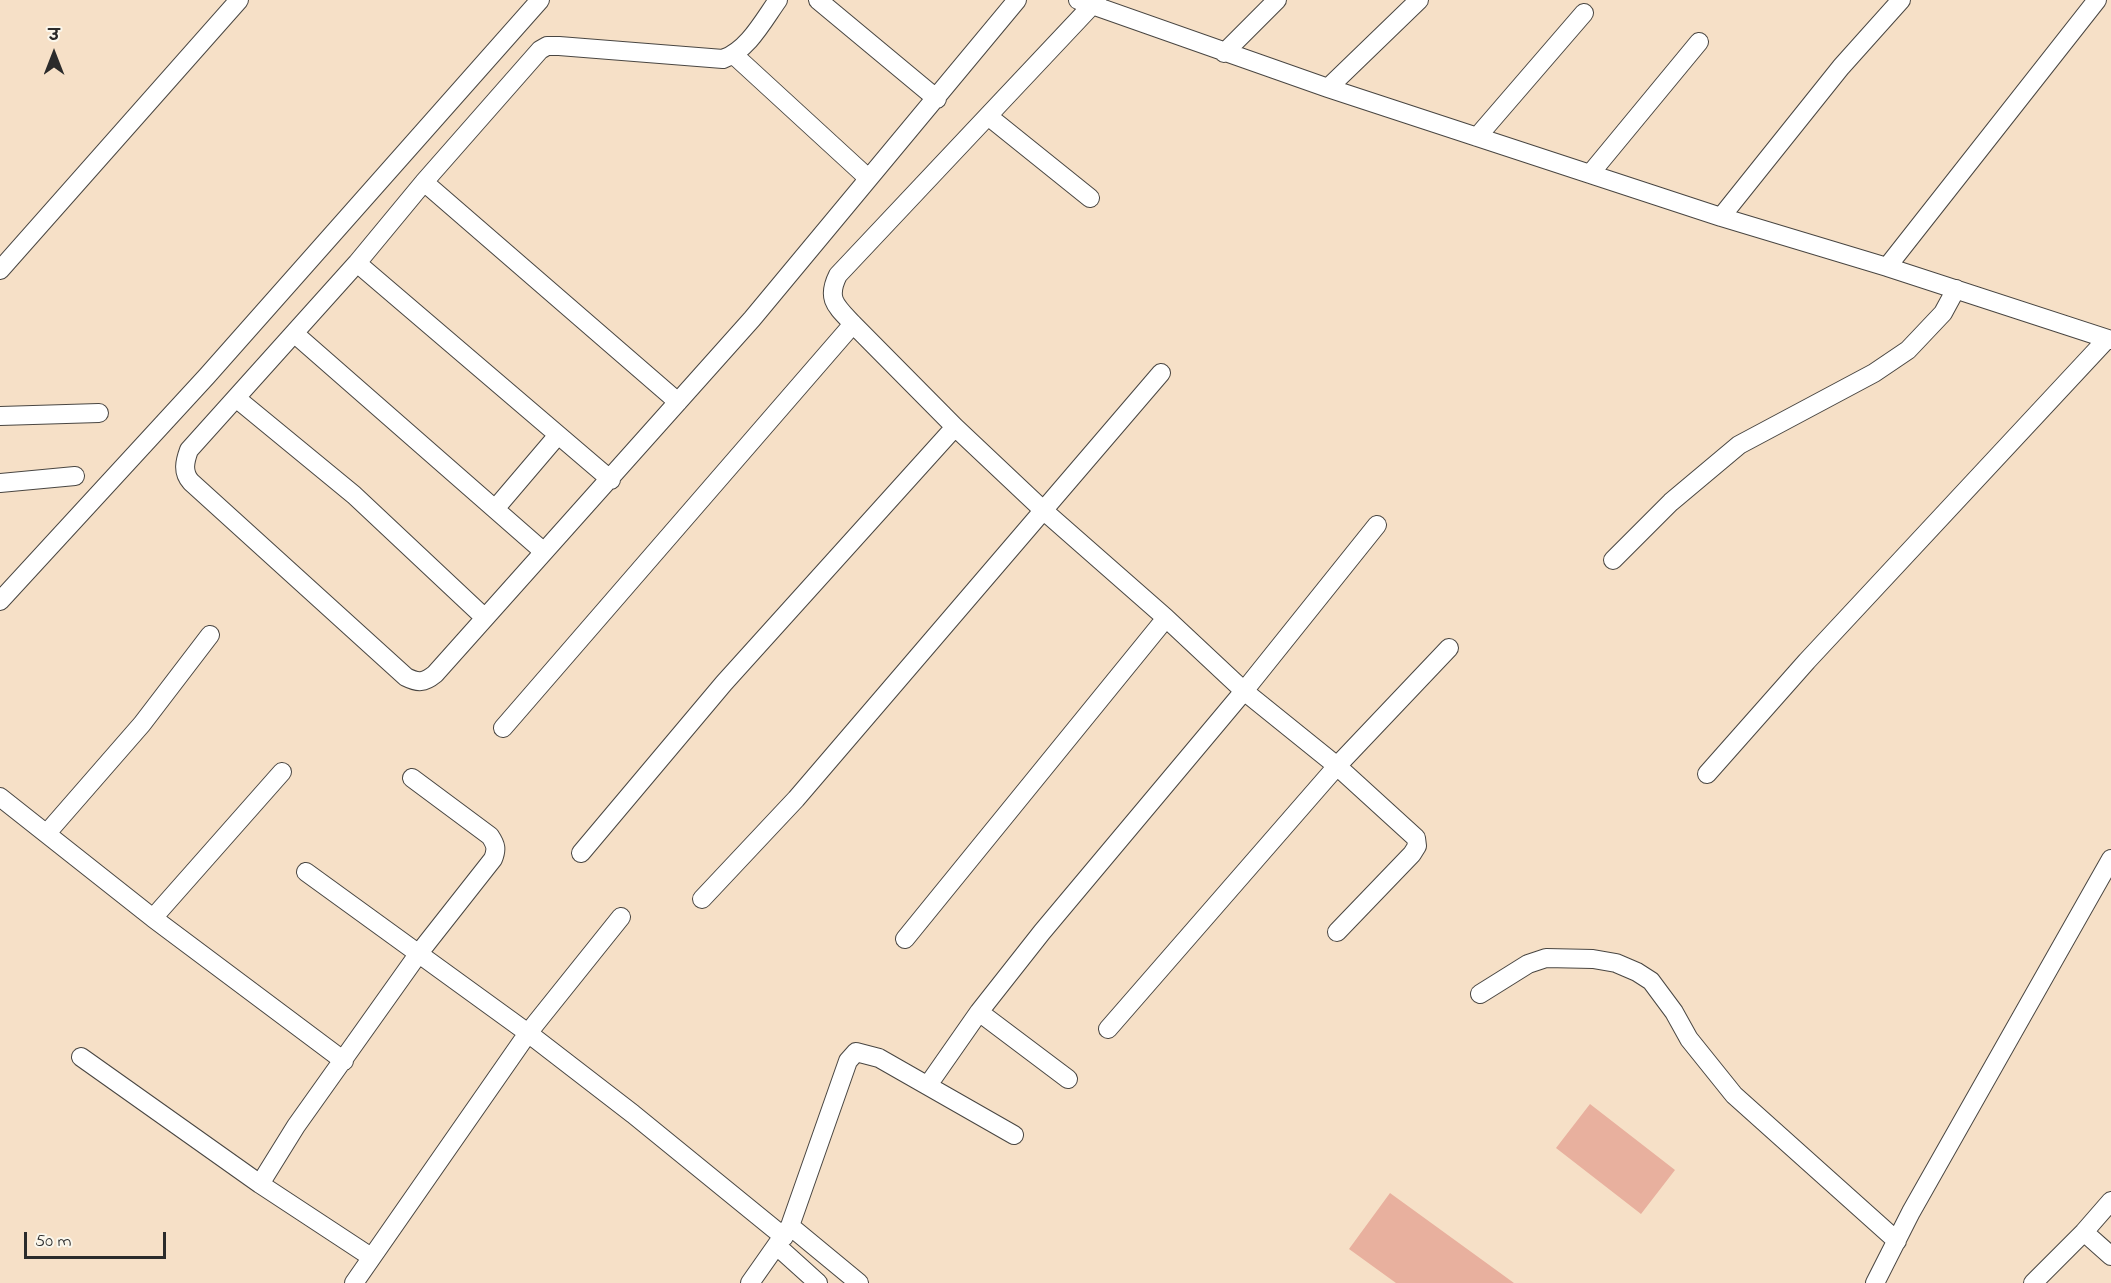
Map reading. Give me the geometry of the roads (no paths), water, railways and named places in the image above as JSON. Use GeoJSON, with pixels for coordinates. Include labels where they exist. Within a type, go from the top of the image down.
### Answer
{"type":"FeatureCollection","features":[{"type":"Feature","properties":{"kind":"street"},"geometry":{"type":"LineString","coordinates":[[0,270],[239,0]]}},
{"type":"Feature","properties":{"kind":"street"},"geometry":{"type":"LineString","coordinates":[[0,601],[192,392],[540,0]]}},
{"type":"Feature","properties":{"kind":"street"},"geometry":{"type":"LineString","coordinates":[[778,0],[743,47],[734,55],[723,59],[548,46],[540,50],[295,334],[189,450],[184,468],[186,477],[406,677],[416,682],[426,681],[435,674],[753,319],[1017,0]]}},
{"type":"Feature","properties":{"kind":"street"},"geometry":{"type":"LineString","coordinates":[[818,0],[937,99]]}},
{"type":"Feature","properties":{"kind":"street"},"geometry":{"type":"LineString","coordinates":[[1224,53],[1276,0]]}},
{"type":"Feature","properties":{"kind":"street"},"geometry":{"type":"LineString","coordinates":[[1328,88],[1419,0]]}},
{"type":"Feature","properties":{"kind":"street"},"geometry":{"type":"LineString","coordinates":[[1721,217],[1841,67],[1902,0]]}},
{"type":"Feature","properties":{"kind":"street"},"geometry":{"type":"LineString","coordinates":[[1887,267],[2097,0]]}},
{"type":"Feature","properties":{"kind":"street"},"geometry":{"type":"LineString","coordinates":[[1337,932],[1412,854],[1417,846],[1416,838],[1337,766],[1244,691],[1166,618],[1043,510],[954,427],[853,324],[832,298],[832,288],[838,275],[988,116],[1089,1],[1224,53],[1328,88],[1721,217],[1887,267],[2109,340],[1807,662],[1707,774]]}},
{"type":"Feature","properties":{"kind":"street"},"geometry":{"type":"LineString","coordinates":[[1477,137],[1584,13]]}},
{"type":"Feature","properties":{"kind":"street"},"geometry":{"type":"LineString","coordinates":[[1590,174],[1699,42]]}},
{"type":"Feature","properties":{"kind":"street"},"geometry":{"type":"LineString","coordinates":[[734,55],[868,178]]}},
{"type":"Feature","properties":{"kind":"street"},"geometry":{"type":"LineString","coordinates":[[988,116],[1090,198]]}},
{"type":"Feature","properties":{"kind":"street"},"geometry":{"type":"LineString","coordinates":[[424,182],[678,402]]}},
{"type":"Feature","properties":{"kind":"street"},"geometry":{"type":"LineString","coordinates":[[357,263],[610,480]]}},
{"type":"Feature","properties":{"kind":"street"},"geometry":{"type":"LineString","coordinates":[[1613,560],[1671,502],[1739,445],[1874,373],[1908,350],[1943,313],[1956,289]]}},
{"type":"Feature","properties":{"kind":"street"},"geometry":{"type":"LineString","coordinates":[[502,728],[853,324]]}},
{"type":"Feature","properties":{"kind":"street"},"geometry":{"type":"LineString","coordinates":[[295,334],[544,552]]}},
{"type":"Feature","properties":{"kind":"street"},"geometry":{"type":"LineString","coordinates":[[702,899],[796,799],[1161,373]]}},
{"type":"Feature","properties":{"kind":"street"},"geometry":{"type":"LineString","coordinates":[[236,398],[354,495],[485,618]]}},
{"type":"Feature","properties":{"kind":"street"},"geometry":{"type":"LineString","coordinates":[[0,416],[99,412]]}},
{"type":"Feature","properties":{"kind":"street"},"geometry":{"type":"LineString","coordinates":[[581,853],[724,683],[954,427]]}},
{"type":"Feature","properties":{"kind":"street"},"geometry":{"type":"LineString","coordinates":[[495,510],[558,435]]}},
{"type":"Feature","properties":{"kind":"street"},"geometry":{"type":"LineString","coordinates":[[0,483],[75,476]]}},
{"type":"Feature","properties":{"kind":"street"},"geometry":{"type":"LineString","coordinates":[[928,1085],[979,1012],[1042,932],[1244,691],[1377,525]]}},
{"type":"Feature","properties":{"kind":"street"},"geometry":{"type":"LineString","coordinates":[[905,939],[1166,618]]}},
{"type":"Feature","properties":{"kind":"street"},"geometry":{"type":"LineString","coordinates":[[47,833],[142,724],[210,635]]}},
{"type":"Feature","properties":{"kind":"street"},"geometry":{"type":"LineString","coordinates":[[1108,1029],[1337,766],[1449,648]]}},
{"type":"Feature","properties":{"kind":"street"},"geometry":{"type":"LineString","coordinates":[[153,918],[282,772]]}},
{"type":"Feature","properties":{"kind":"street"},"geometry":{"type":"LineString","coordinates":[[260,1184],[296,1126],[419,953],[493,859],[496,850],[495,843],[490,836],[412,778]]}},
{"type":"Feature","properties":{"kind":"street"},"geometry":{"type":"LineString","coordinates":[[0,797],[153,918],[344,1061]]}},
{"type":"Feature","properties":{"kind":"street"},"geometry":{"type":"LineString","coordinates":[[1875,1283],[1911,1212],[2111,859]]}},
{"type":"Feature","properties":{"kind":"street"},"geometry":{"type":"LineString","coordinates":[[306,872],[528,1033],[784,1236],[859,1283]]}},
{"type":"Feature","properties":{"kind":"street"},"geometry":{"type":"LineString","coordinates":[[354,1283],[528,1033],[621,917]]}},
{"type":"Feature","properties":{"kind":"street"},"geometry":{"type":"LineString","coordinates":[[1480,994],[1528,964],[1545,958],[1584,958],[1616,963],[1644,976],[1651,981],[1674,1012],[1689,1039],[1734,1095],[1897,1241]]}},
{"type":"Feature","properties":{"kind":"street"},"geometry":{"type":"LineString","coordinates":[[979,1012],[1068,1079]]}},
{"type":"Feature","properties":{"kind":"street"},"geometry":{"type":"LineString","coordinates":[[750,1283],[784,1236],[848,1061],[856,1052],[879,1058],[1014,1135]]}},
{"type":"Feature","properties":{"kind":"street"},"geometry":{"type":"LineString","coordinates":[[81,1057],[260,1184],[371,1257]]}},
{"type":"Feature","properties":{"kind":"street"},"geometry":{"type":"LineString","coordinates":[[2033,1283],[2084,1232],[2111,1201]]}},
{"type":"Feature","properties":{"kind":"street"},"geometry":{"type":"LineString","coordinates":[[2084,1232],[2111,1256]]}},
{"type":"Feature","properties":{"kind":"street"},"geometry":{"type":"LineString","coordinates":[[784,1236],[818,1283]]}}]}
